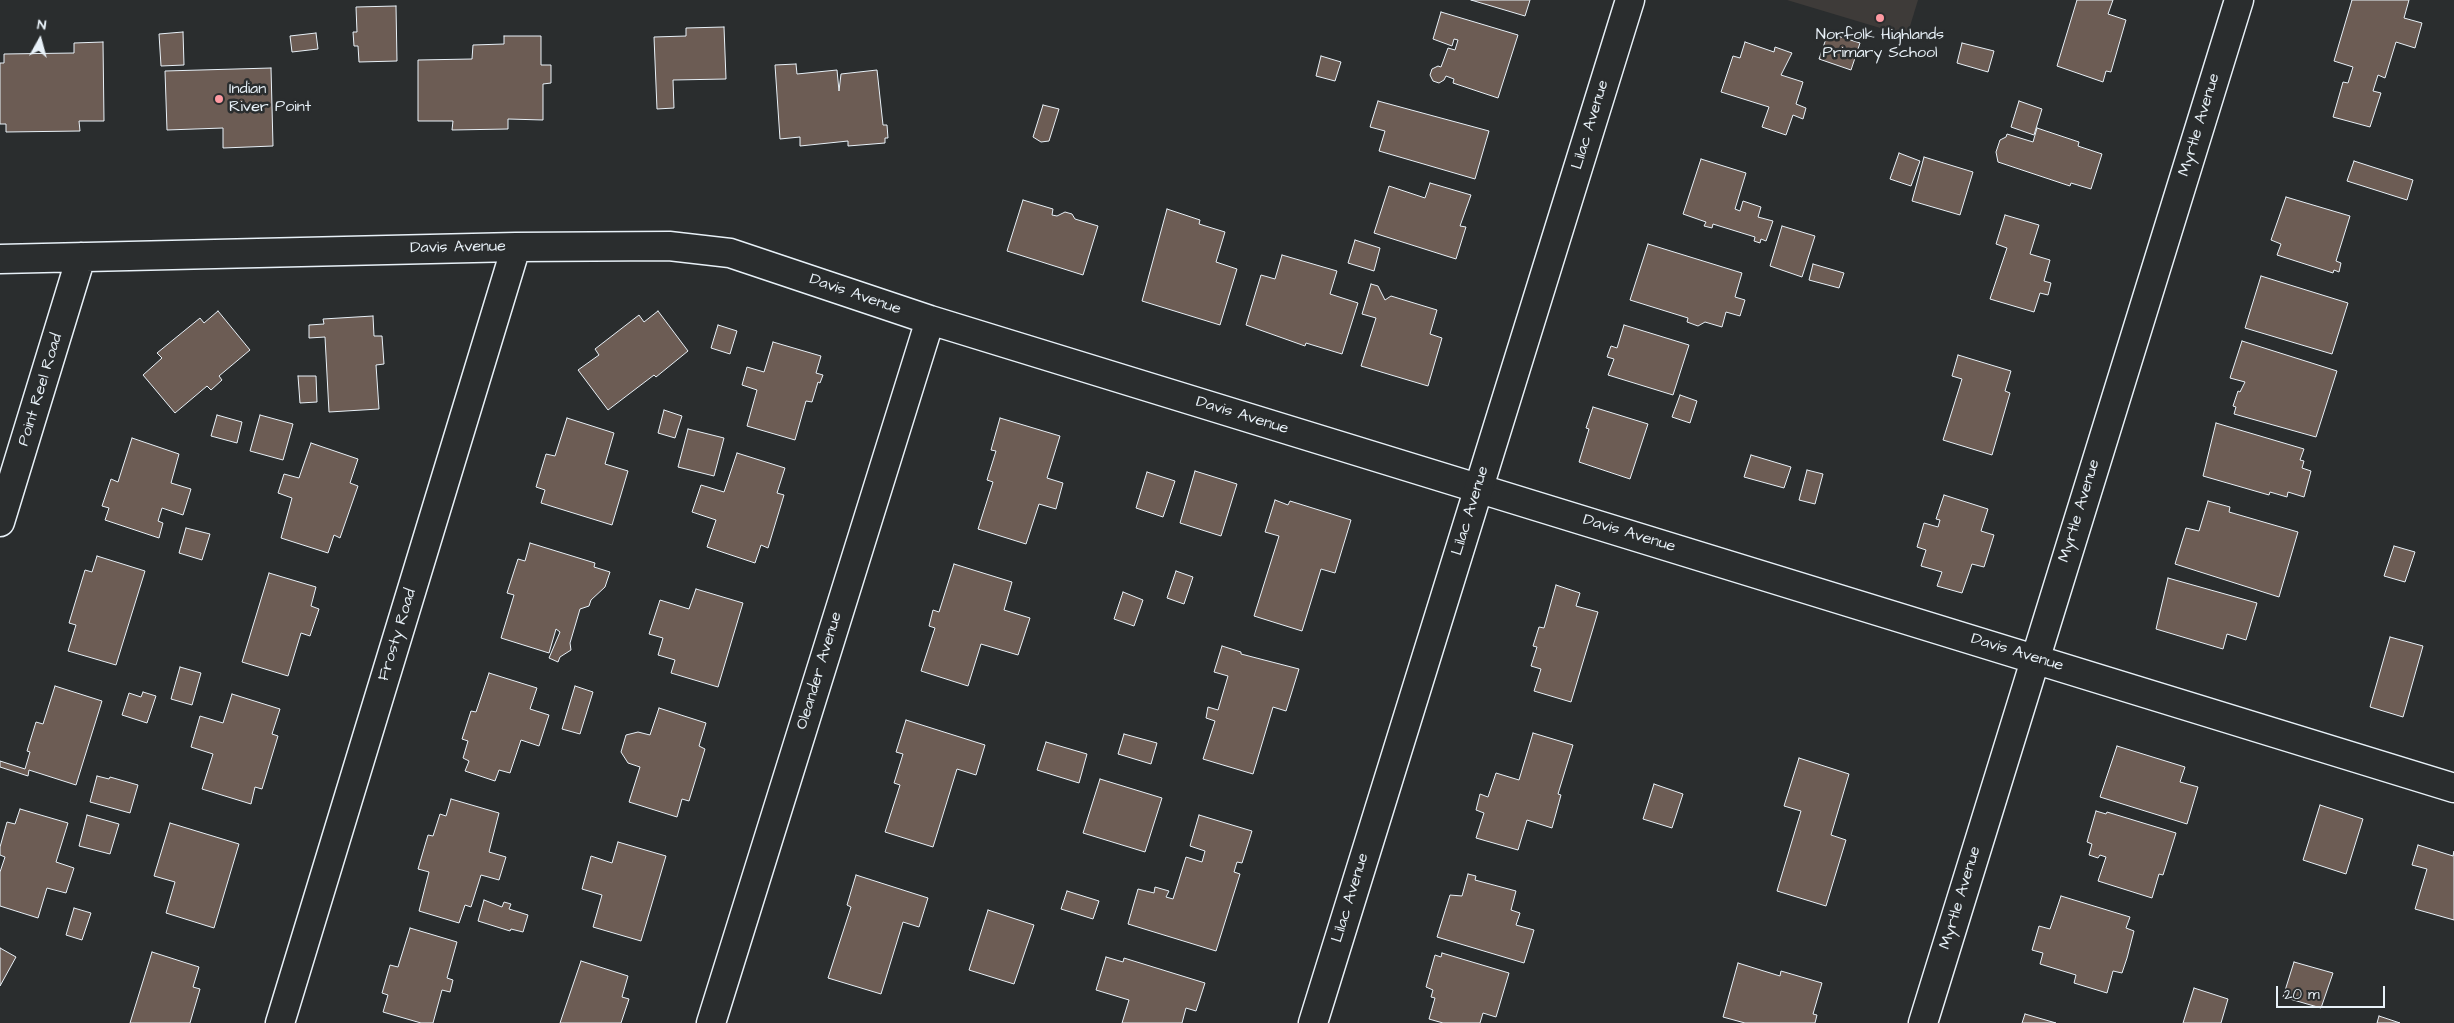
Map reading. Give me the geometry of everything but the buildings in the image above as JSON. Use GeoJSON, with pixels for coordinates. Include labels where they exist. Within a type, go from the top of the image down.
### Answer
{"type":"FeatureCollection","features":[{"type":"Feature","properties":{"kind":"street","name":"Lilac Avenue"},"geometry":{"type":"LineString","coordinates":[[1313,1023],[1630,0]]}},
{"type":"Feature","properties":{"kind":"street","name":"Myrtle Avenue"},"geometry":{"type":"LineString","coordinates":[[1923,1023],[2239,0]]}},
{"type":"Feature","properties":{"kind":"street","name":"Davis Avenue"},"geometry":{"type":"LineString","coordinates":[[0,259],[516,247],[669,246],[730,253],[930,320],[2454,788]]}},
{"type":"Feature","properties":{"kind":"street","name":"Frosty Road"},"geometry":{"type":"LineString","coordinates":[[280,1023],[516,247]]}},
{"type":"Feature","properties":{"kind":"street","name":"Point Reel Road"},"geometry":{"type":"LineString","coordinates":[[0,522],[81,257]]}},
{"type":"Feature","properties":{"kind":"street","name":"Oleander Avenue"},"geometry":{"type":"LineString","coordinates":[[711,1023],[930,320]]}},
{"type":"Feature","properties":{"kind":"shaded area","name":"Norfolk Highlands Primary School"},"geometry":{"type":"Polygon","coordinates":[[[1787,0],[1918,0],[1907,36],[1787,0]]]}},
{"type":"Feature","properties":{"kind":"place","name":"Norfolk Highlands Primary School"},"geometry":{"type":"Point","coordinates":[1880,18]}},
{"type":"Feature","properties":{"kind":"place","name":"Indian River Point"},"geometry":{"type":"Point","coordinates":[219,99]}}]}
